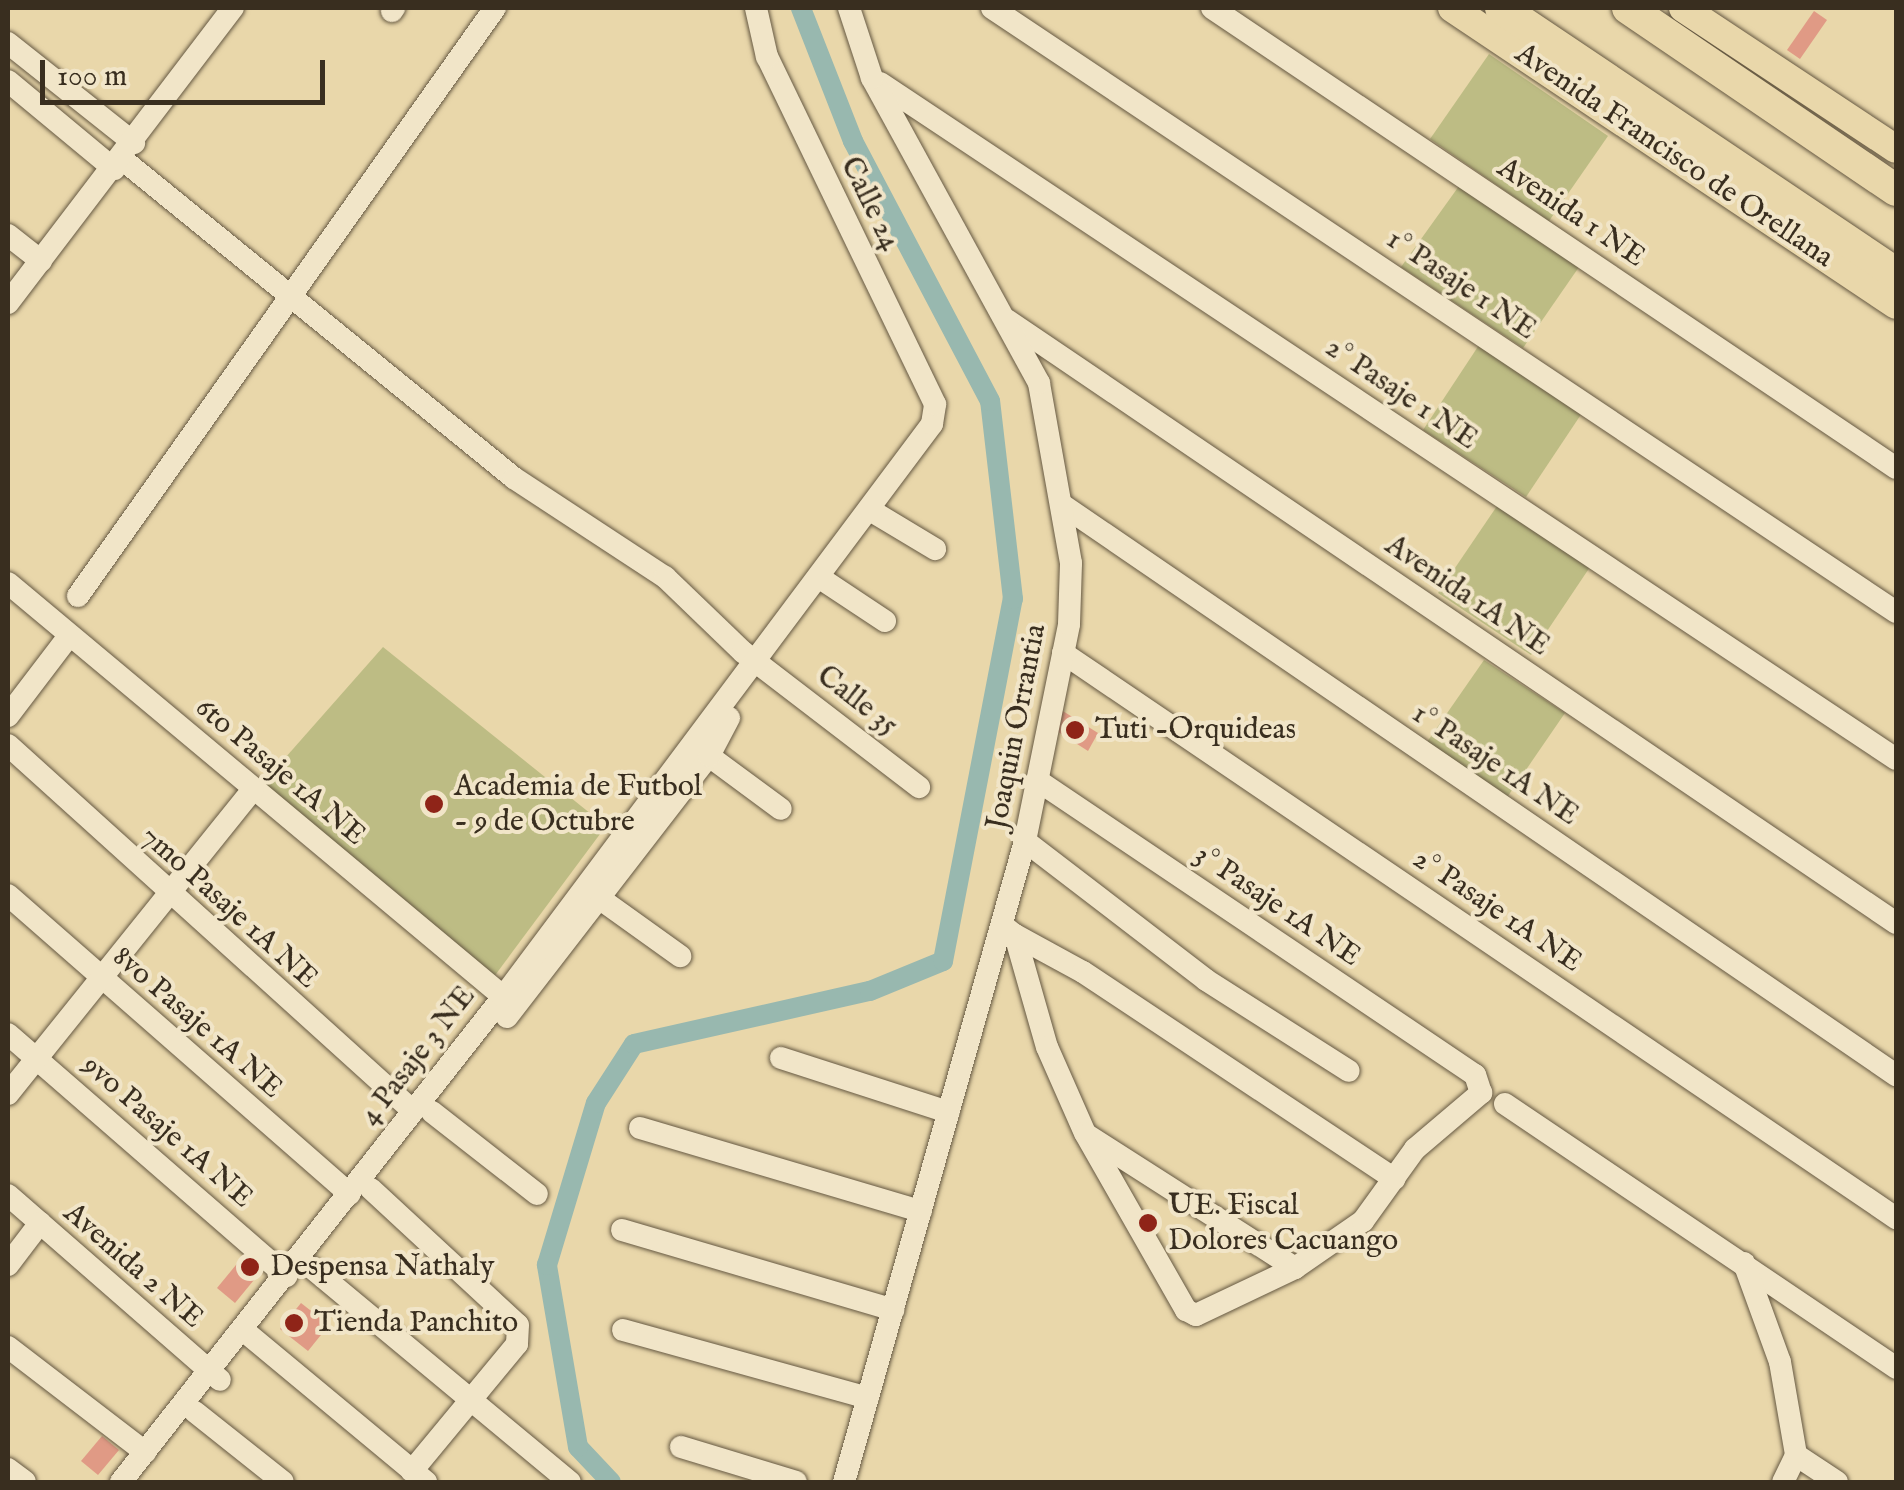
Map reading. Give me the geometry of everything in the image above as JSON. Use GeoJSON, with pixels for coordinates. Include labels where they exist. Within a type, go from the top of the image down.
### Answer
{"type":"FeatureCollection","features":[{"type":"Feature","properties":{"kind":"highway","name":"Avenida Francisco de Orellana"},"geometry":{"type":"LineString","coordinates":[[1501,8],[1896,273]]}},
{"type":"Feature","properties":{"kind":"highway"},"geometry":{"type":"LineString","coordinates":[[1628,8],[1896,190]]}},
{"type":"Feature","properties":{"kind":"main road","name":"Avenida Francisco de Orellana"},"geometry":{"type":"LineString","coordinates":[[1452,8],[1896,306]]}},
{"type":"Feature","properties":{"kind":"main road"},"geometry":{"type":"LineString","coordinates":[[1683,8],[1896,149]]}},
{"type":"Feature","properties":{"kind":"street"},"geometry":{"type":"LineString","coordinates":[[8,303],[233,8]]}},
{"type":"Feature","properties":{"kind":"street"},"geometry":{"type":"LineString","coordinates":[[78,596],[495,8]]}},
{"type":"Feature","properties":{"kind":"street","name":"Calle 24"},"geometry":{"type":"LineString","coordinates":[[756,8],[767,58],[935,404],[932,424]]}},
{"type":"Feature","properties":{"kind":"street","name":"Joaquin Orrantia"},"geometry":{"type":"LineString","coordinates":[[844,1482],[948,1112],[1008,930],[1063,654],[1071,563],[1039,383],[872,78],[849,8]]}},
{"type":"Feature","properties":{"kind":"street","name":"1° Pasaje 1 NE"},"geometry":{"type":"LineString","coordinates":[[992,8],[1896,612]]}},
{"type":"Feature","properties":{"kind":"street","name":"Avenida 1 NE"},"geometry":{"type":"LineString","coordinates":[[1212,8],[1896,468]]}},
{"type":"Feature","properties":{"kind":"street"},"geometry":{"type":"LineString","coordinates":[[8,42],[123,157]]}},
{"type":"Feature","properties":{"kind":"street","name":"2° Pasaje 1 NE"},"geometry":{"type":"LineString","coordinates":[[872,78],[1896,760]]}},
{"type":"Feature","properties":{"kind":"street"},"geometry":{"type":"LineString","coordinates":[[8,81],[123,157]]}},
{"type":"Feature","properties":{"kind":"street","name":"Calle 35"},"geometry":{"type":"LineString","coordinates":[[123,157],[514,478],[665,576],[757,663],[918,788]]}},
{"type":"Feature","properties":{"kind":"street"},"geometry":{"type":"LineString","coordinates":[[8,236],[41,260]]}},
{"type":"Feature","properties":{"kind":"street","name":"Avenida 1A NE"},"geometry":{"type":"LineString","coordinates":[[1004,318],[1896,923]]}},
{"type":"Feature","properties":{"kind":"street","name":"4 Pasaje 3 NE"},"geometry":{"type":"LineString","coordinates":[[139,1481],[146,1452],[215,1376],[286,1276],[360,1192],[509,1002],[932,424]]}},
{"type":"Feature","properties":{"kind":"street","name":"1° Pasaje 1A NE"},"geometry":{"type":"LineString","coordinates":[[1060,504],[1896,1075]]}},
{"type":"Feature","properties":{"kind":"street"},"geometry":{"type":"LineString","coordinates":[[870,510],[935,549]]}},
{"type":"Feature","properties":{"kind":"street"},"geometry":{"type":"LineString","coordinates":[[820,578],[885,622]]}},
{"type":"Feature","properties":{"kind":"street","name":"6to Pasaje 1A NE"},"geometry":{"type":"LineString","coordinates":[[8,582],[509,1002]]}},
{"type":"Feature","properties":{"kind":"street"},"geometry":{"type":"LineString","coordinates":[[8,716],[69,636]]}},
{"type":"Feature","properties":{"kind":"street","name":"2° Pasaje 1A NE"},"geometry":{"type":"LineString","coordinates":[[1063,654],[1896,1218]]}},
{"type":"Feature","properties":{"kind":"street","name":"4 Pasaje 3 NE"},"geometry":{"type":"LineString","coordinates":[[509,1002],[599,898],[708,756],[757,663]]}},
{"type":"Feature","properties":{"kind":"street","name":"7mo Pasaje 1A NE"},"geometry":{"type":"LineString","coordinates":[[8,745],[168,896],[422,1112],[537,1194]]}},
{"type":"Feature","properties":{"kind":"street"},"geometry":{"type":"LineString","coordinates":[[708,756],[781,810]]}},
{"type":"Feature","properties":{"kind":"street","name":"3° Pasaje 1A NE"},"geometry":{"type":"LineString","coordinates":[[1037,780],[1480,1084],[1476,1102],[1415,1149],[1394,1179]]}},
{"type":"Feature","properties":{"kind":"street"},"geometry":{"type":"LineString","coordinates":[[8,1094],[254,789]]}},
{"type":"Feature","properties":{"kind":"street"},"geometry":{"type":"LineString","coordinates":[[1024,841],[1206,980],[1349,1071]]}},
{"type":"Feature","properties":{"kind":"street","name":"8vo Pasaje 1A NE"},"geometry":{"type":"LineString","coordinates":[[8,895],[100,980],[518,1325],[517,1344],[475,1402]]}},
{"type":"Feature","properties":{"kind":"street"},"geometry":{"type":"LineString","coordinates":[[599,898],[680,956]]}},
{"type":"Feature","properties":{"kind":"street"},"geometry":{"type":"LineString","coordinates":[[1008,930],[1083,972],[1394,1179],[1364,1221],[1294,1268],[1208,1314],[1186,1310],[1085,1133],[1048,1047],[1008,930]]}},
{"type":"Feature","properties":{"kind":"street","name":"9vo Pasaje 1A NE"},"geometry":{"type":"LineString","coordinates":[[8,1034],[286,1276]]}},
{"type":"Feature","properties":{"kind":"street"},"geometry":{"type":"LineString","coordinates":[[782,1058],[948,1112]]}},
{"type":"Feature","properties":{"kind":"street"},"geometry":{"type":"LineString","coordinates":[[1505,1104],[1896,1368]]}},
{"type":"Feature","properties":{"kind":"street"},"geometry":{"type":"LineString","coordinates":[[640,1128],[920,1211]]}},
{"type":"Feature","properties":{"kind":"street"},"geometry":{"type":"LineString","coordinates":[[1085,1133],[1294,1268]]}},
{"type":"Feature","properties":{"kind":"street","name":"4 Pasaje 3 NE"},"geometry":{"type":"LineString","coordinates":[[248,1334],[312,1268],[360,1192]]}},
{"type":"Feature","properties":{"kind":"street","name":"Avenida 2 NE"},"geometry":{"type":"LineString","coordinates":[[8,1195],[215,1376]]}},
{"type":"Feature","properties":{"kind":"street"},"geometry":{"type":"LineString","coordinates":[[8,1265],[40,1223]]}},
{"type":"Feature","properties":{"kind":"street"},"geometry":{"type":"LineString","coordinates":[[622,1230],[893,1310]]}},
{"type":"Feature","properties":{"kind":"street"},"geometry":{"type":"LineString","coordinates":[[1744,1263],[1780,1362],[1796,1455],[1783,1482]]}},
{"type":"Feature","properties":{"kind":"street"},"geometry":{"type":"LineString","coordinates":[[312,1268],[570,1482]]}},
{"type":"Feature","properties":{"kind":"street"},"geometry":{"type":"LineString","coordinates":[[624,1330],[868,1398]]}},
{"type":"Feature","properties":{"kind":"street"},"geometry":{"type":"LineString","coordinates":[[248,1334],[419,1477],[475,1402]]}},
{"type":"Feature","properties":{"kind":"street"},"geometry":{"type":"LineString","coordinates":[[8,1347],[146,1452]]}},
{"type":"Feature","properties":{"kind":"street","name":"4 Pasaje 3 NE"},"geometry":{"type":"LineString","coordinates":[[139,1481],[195,1412],[215,1376]]}},
{"type":"Feature","properties":{"kind":"street"},"geometry":{"type":"LineString","coordinates":[[195,1412],[283,1482]]}},
{"type":"Feature","properties":{"kind":"street"},"geometry":{"type":"LineString","coordinates":[[681,1447],[796,1482]]}},
{"type":"Feature","properties":{"kind":"street"},"geometry":{"type":"LineString","coordinates":[[1796,1455],[1837,1482]]}},
{"type":"Feature","properties":{"kind":"street"},"geometry":{"type":"LineString","coordinates":[[8,1469],[25,1482]]}},
{"type":"Feature","properties":{"kind":"shaded area"},"geometry":{"type":"Polygon","coordinates":[[[1489,54],[1608,136],[1549,221],[1430,139],[1489,54]]]}},
{"type":"Feature","properties":{"kind":"shaded area"},"geometry":{"type":"Polygon","coordinates":[[[1459,186],[1579,267],[1523,348],[1401,267],[1459,186]]]}},
{"type":"Feature","properties":{"kind":"shaded area"},"geometry":{"type":"Polygon","coordinates":[[[1479,345],[1582,413],[1526,497],[1423,430],[1479,345]]]}},
{"type":"Feature","properties":{"kind":"shaded area"},"geometry":{"type":"Polygon","coordinates":[[[1497,506],[1590,567],[1531,655],[1438,593],[1497,506]]]}},
{"type":"Feature","properties":{"kind":"shaded area","name":"Academia de Futbol - 9 de Octubre"},"geometry":{"type":"Polygon","coordinates":[[[383,647],[606,826],[493,978],[263,783],[383,647]]]}},
{"type":"Feature","properties":{"kind":"shaded area"},"geometry":{"type":"Polygon","coordinates":[[[1484,660],[1565,713],[1508,796],[1427,742],[1484,660]]]}},
{"type":"Feature","properties":{"kind":"building"},"geometry":{"type":"Polygon","coordinates":[[[1814,11],[1827,20],[1800,59],[1787,50],[1814,11]]]}},
{"type":"Feature","properties":{"kind":"building","name":"Tuti -Orquideas"},"geometry":{"type":"Polygon","coordinates":[[[1058,708],[1098,733],[1088,751],[1052,728],[1058,708]]]}},
{"type":"Feature","properties":{"kind":"building"},"geometry":{"type":"Polygon","coordinates":[[[245,1254],[263,1269],[235,1303],[217,1288],[245,1254]]]}},
{"type":"Feature","properties":{"kind":"building"},"geometry":{"type":"Polygon","coordinates":[[[301,1303],[329,1325],[308,1351],[280,1329],[301,1303]]]}},
{"type":"Feature","properties":{"kind":"building"},"geometry":{"type":"Polygon","coordinates":[[[102,1436],[119,1450],[98,1475],[81,1461],[102,1436]]]}},
{"type":"Feature","properties":{"kind":"waterway"},"geometry":{"type":"LineString","coordinates":[[611,1482],[578,1447],[547,1265],[596,1103],[634,1044],[870,991],[943,961],[1013,599],[990,401],[853,141],[801,8]]}},
{"type":"Feature","properties":{"kind":"place","name":"Tuti -Orquideas"},"geometry":{"type":"Point","coordinates":[1075,730]}},
{"type":"Feature","properties":{"kind":"place","name":"Academia de Futbol - 9 de Octubre"},"geometry":{"type":"Point","coordinates":[434,804]}},
{"type":"Feature","properties":{"kind":"place","name":"UE. Fiscal Dolores Cacuango"},"geometry":{"type":"Point","coordinates":[1148,1223]}},
{"type":"Feature","properties":{"kind":"place","name":"Despensa Nathaly"},"geometry":{"type":"Point","coordinates":[250,1267]}},
{"type":"Feature","properties":{"kind":"place","name":"Tienda Panchito"},"geometry":{"type":"Point","coordinates":[294,1323]}}]}
